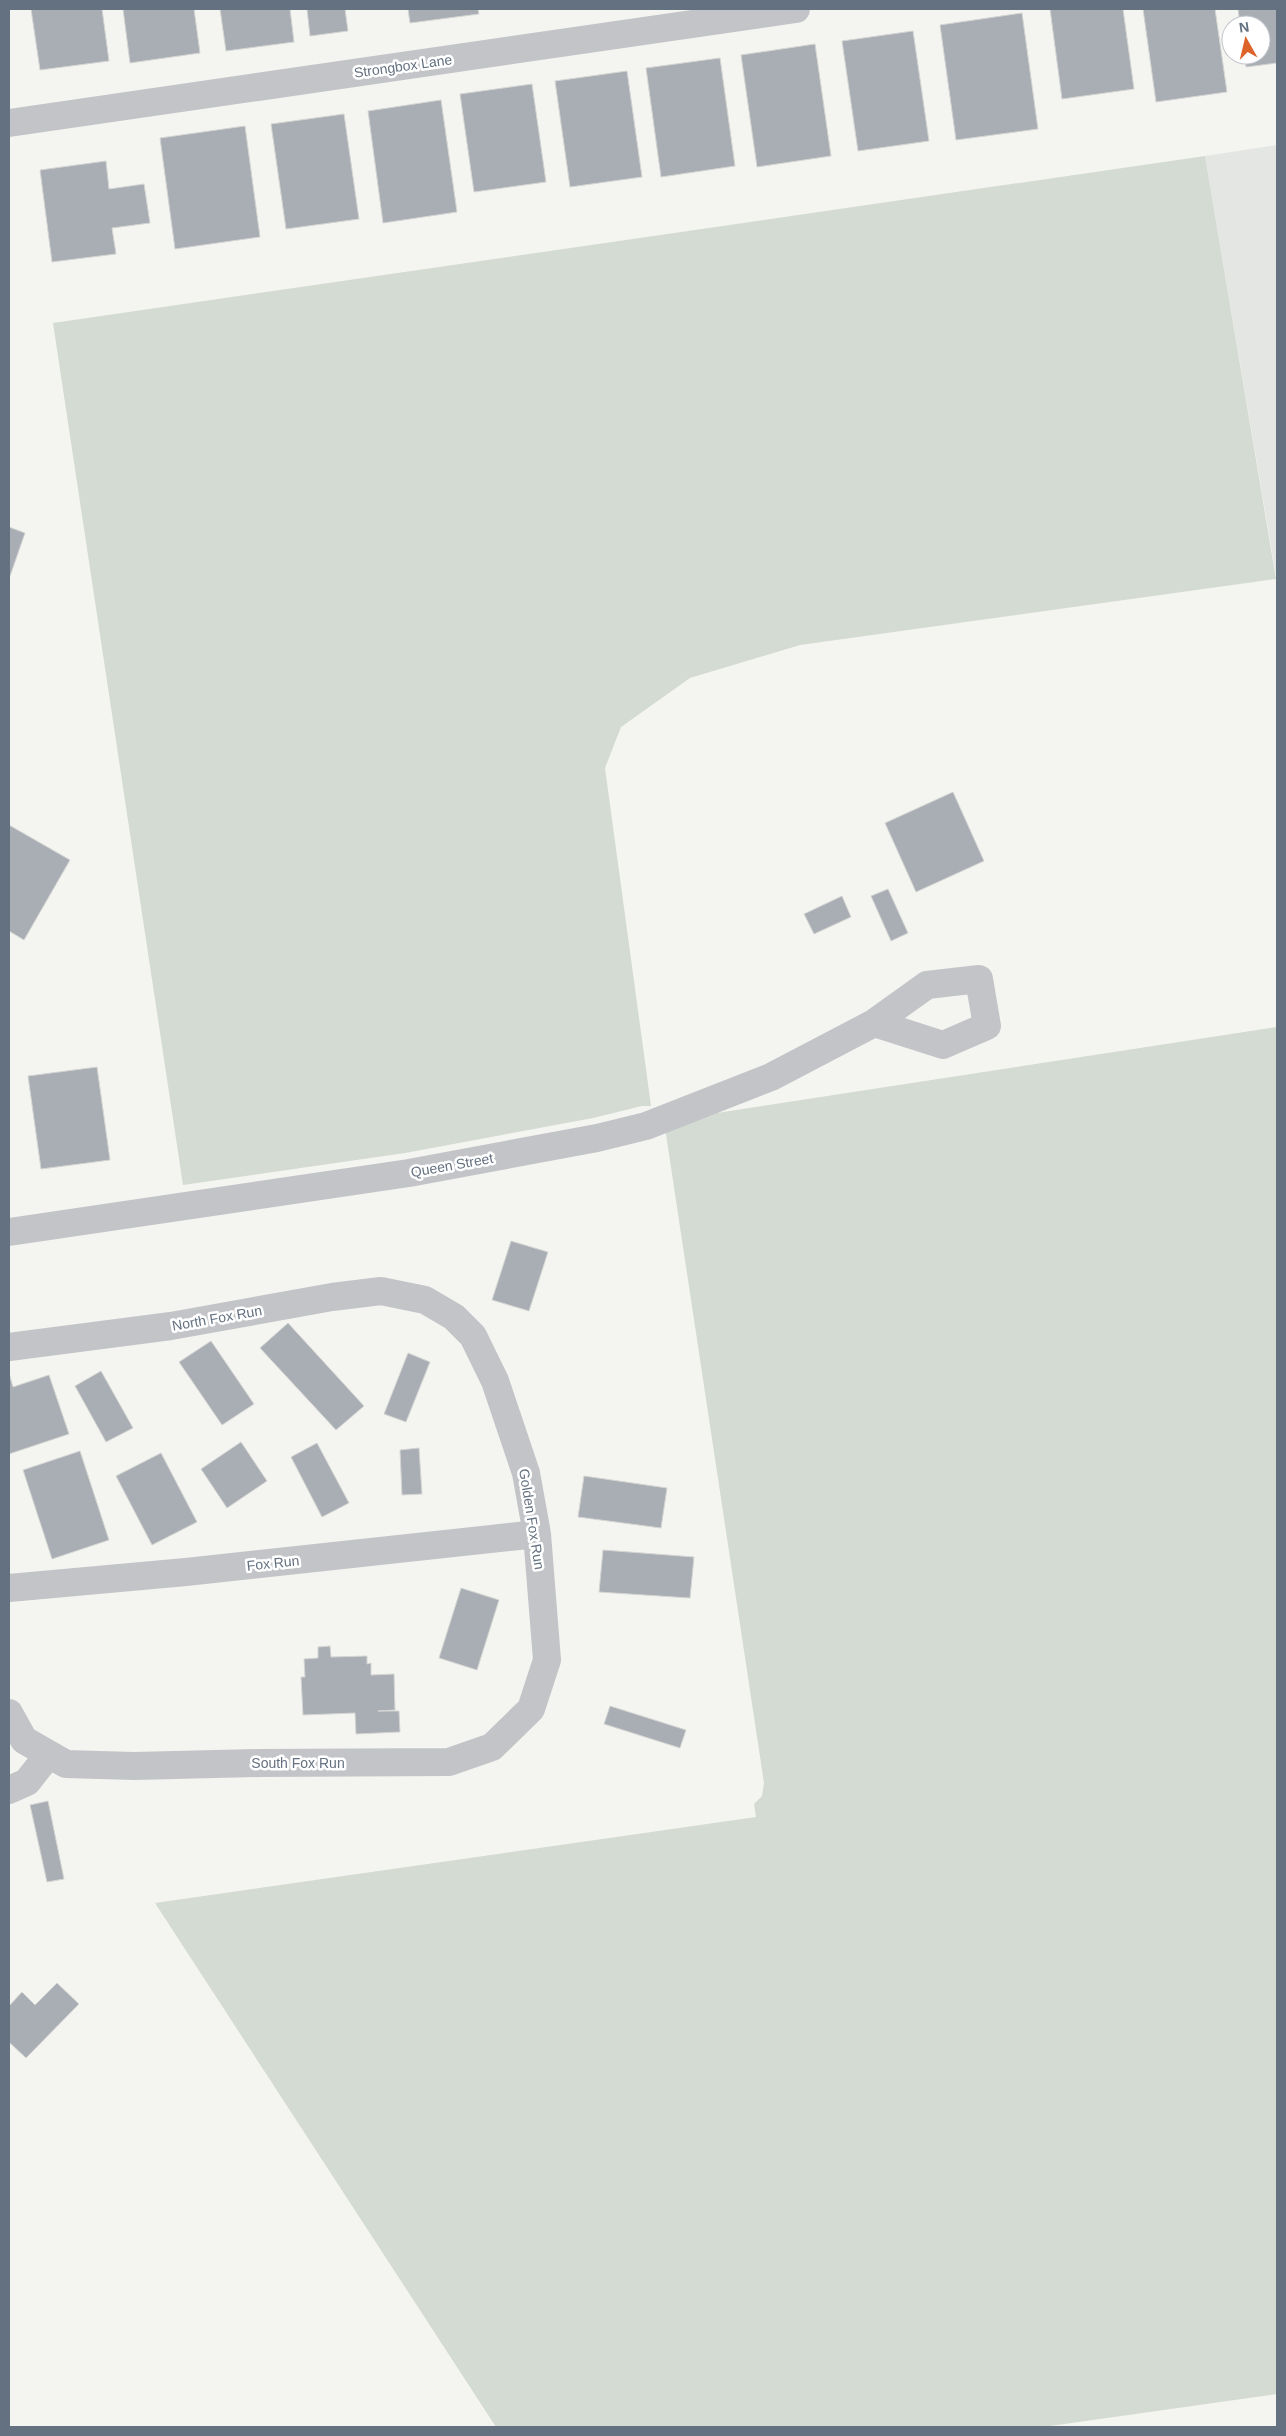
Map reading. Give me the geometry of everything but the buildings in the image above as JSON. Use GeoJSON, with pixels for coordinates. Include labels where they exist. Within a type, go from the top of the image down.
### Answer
{"type":"FeatureCollection","features":[{"type":"Feature","properties":{"kind":"street","name":"Strongbox Lane"},"geometry":{"type":"LineString","coordinates":[[9,123],[796,9]]}},
{"type":"Feature","properties":{"kind":"street","name":"Queen Street"},"geometry":{"type":"LineString","coordinates":[[9,1232],[409,1173],[597,1138],[646,1126],[771,1077],[874,1023]]}},
{"type":"Feature","properties":{"kind":"street","name":"North Fox Run"},"geometry":{"type":"LineString","coordinates":[[9,1347],[171,1326],[332,1297],[381,1291],[425,1300]]}},
{"type":"Feature","properties":{"kind":"street","name":"Golden Fox Run"},"geometry":{"type":"LineString","coordinates":[[425,1300],[454,1318],[473,1336],[495,1381],[526,1473],[537,1534],[547,1660],[531,1709]]}},
{"type":"Feature","properties":{"kind":"street","name":"Fox Run"},"geometry":{"type":"LineString","coordinates":[[9,1588],[186,1572],[537,1534]]}},
{"type":"Feature","properties":{"kind":"street","name":"South Fox Run"},"geometry":{"type":"LineString","coordinates":[[9,1713],[24,1740],[66,1764],[134,1766],[449,1762],[492,1747],[531,1709]]}},
{"type":"Feature","properties":{"kind":"street"},"geometry":{"type":"LineString","coordinates":[[9,1790],[26,1782],[49,1754]]}},
{"type":"Feature","properties":{"kind":"shaded area"},"geometry":{"type":"Polygon","coordinates":[[[1277,145],[1277,581],[1205,156],[1277,145]]]}},
{"type":"Feature","properties":{"kind":"shaded area"},"geometry":{"type":"Polygon","coordinates":[[[1205,156],[1276,579],[800,645],[690,678],[621,727],[605,768],[651,1106],[642,1106],[593,1118],[405,1153],[183,1185],[53,323],[1205,156]]]}},
{"type":"Feature","properties":{"kind":"shaded area"},"geometry":{"type":"Polygon","coordinates":[[[1277,1027],[1277,2394],[1043,2427],[496,2427],[155,1903],[756,1817],[754,1804],[762,1796],[764,1783],[664,1121],[1277,1027]]]}}]}
